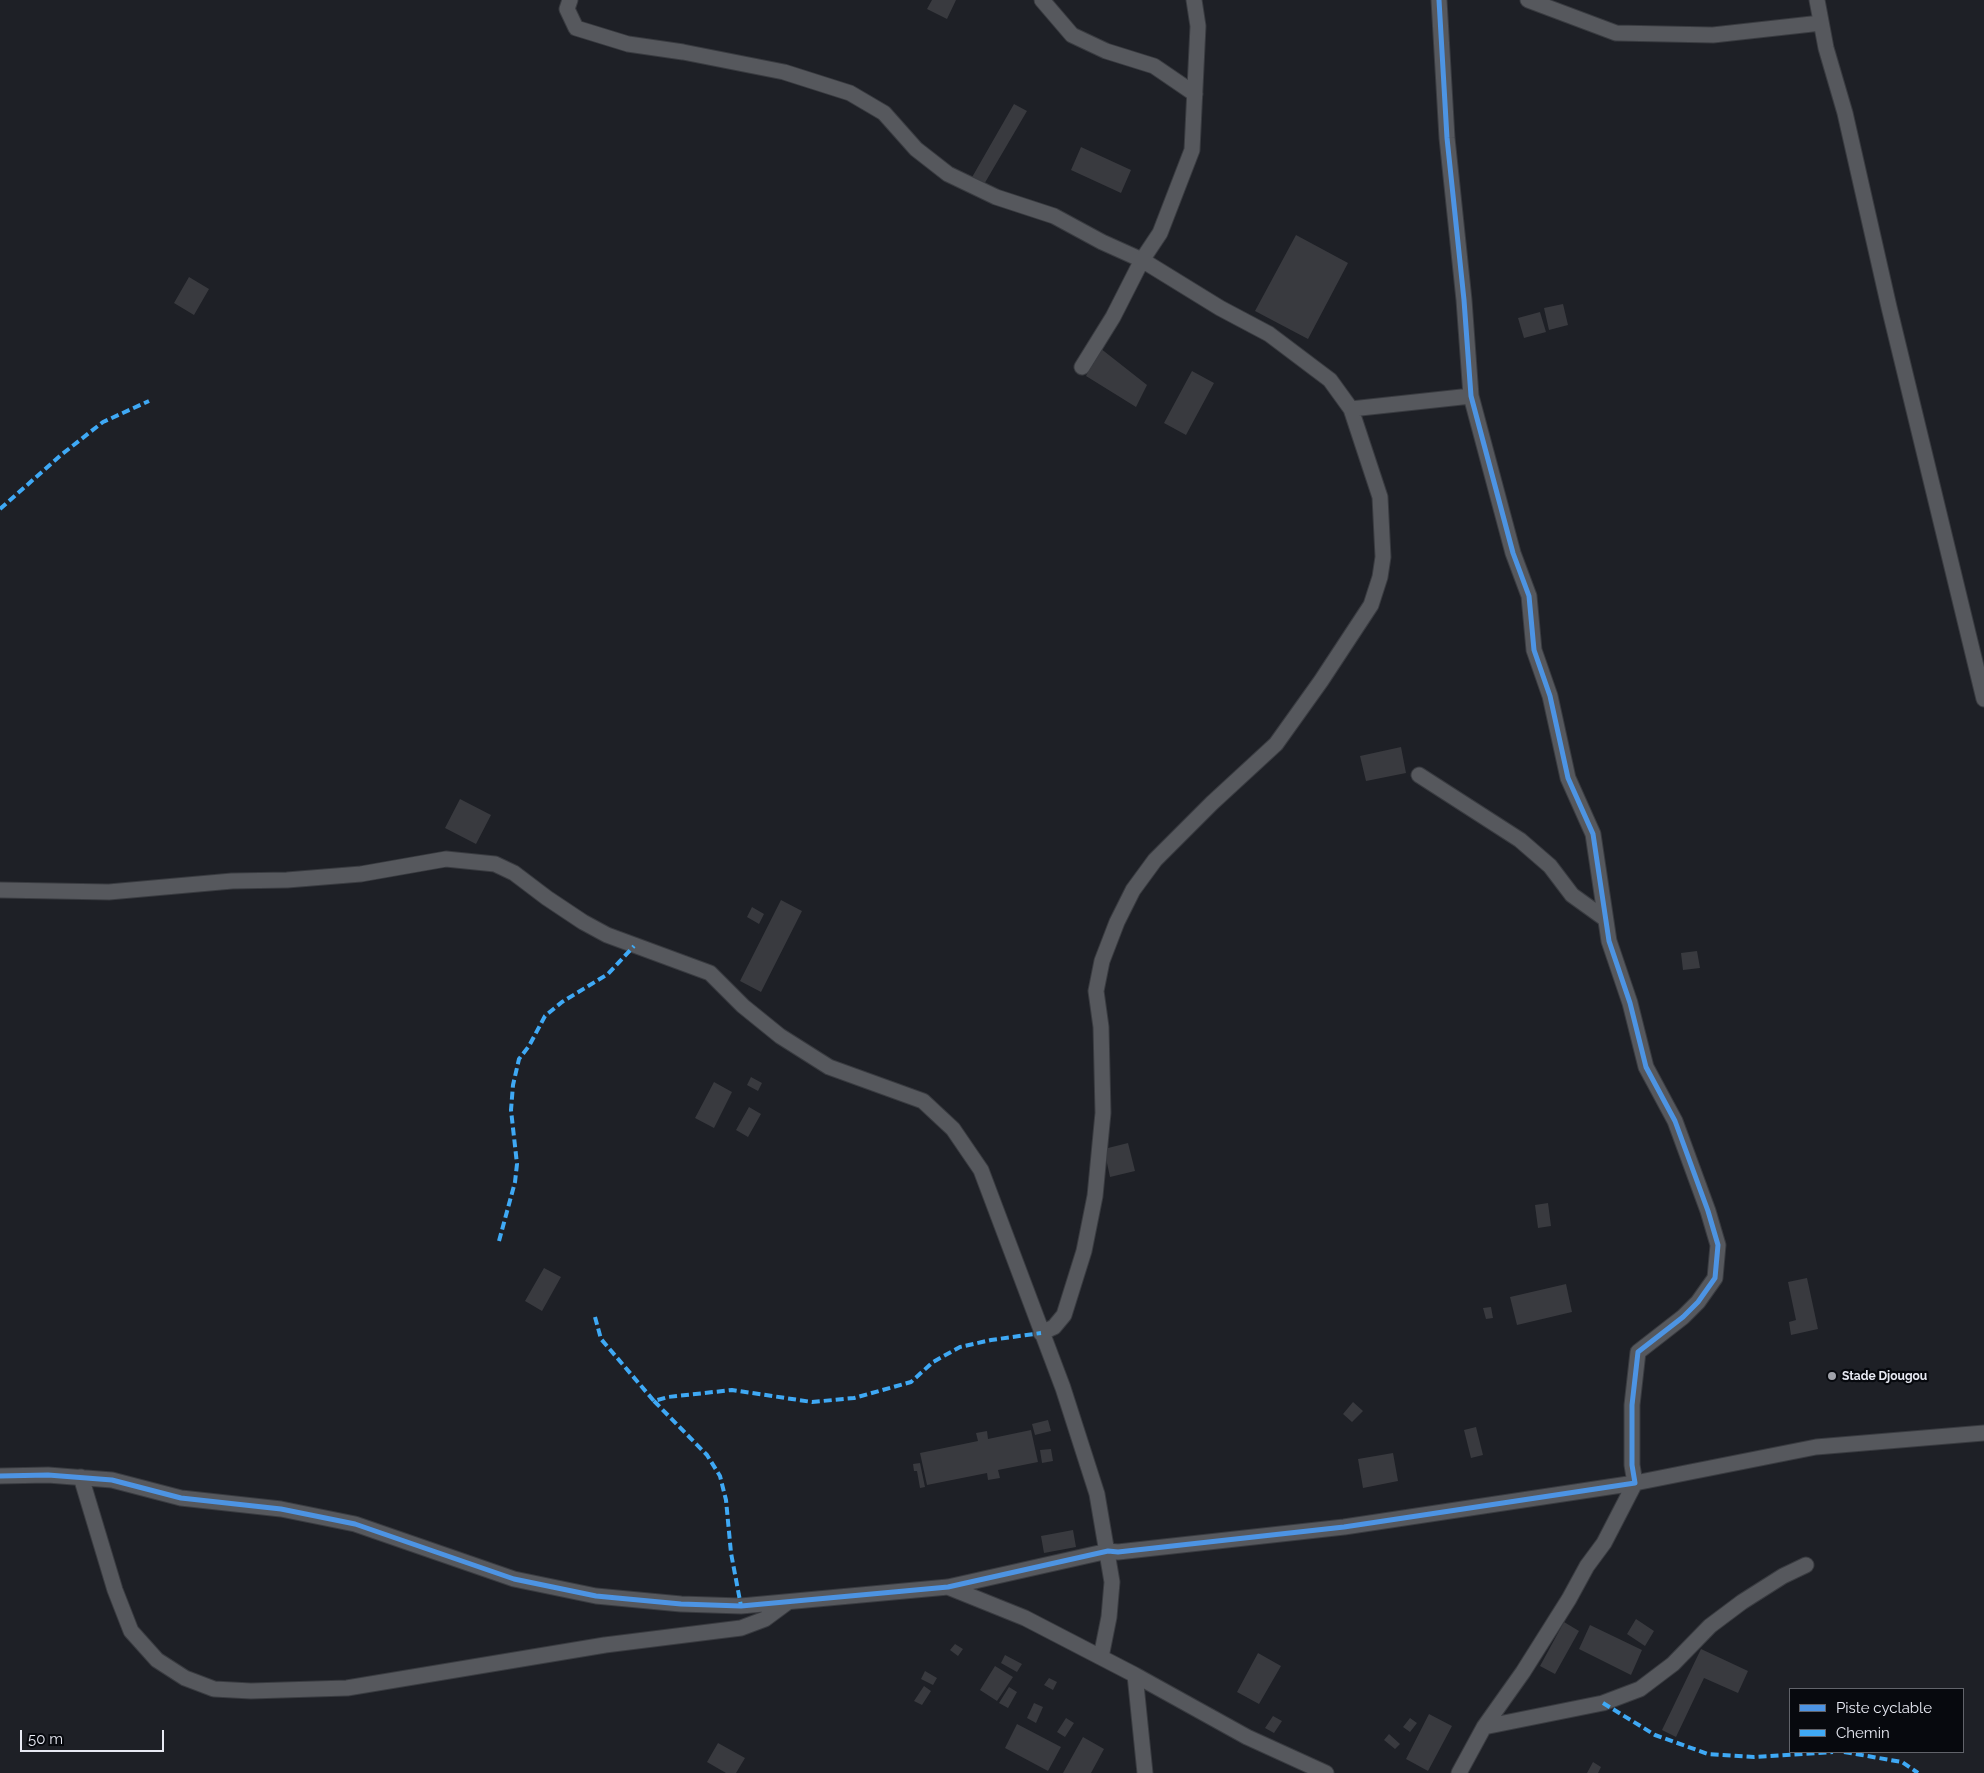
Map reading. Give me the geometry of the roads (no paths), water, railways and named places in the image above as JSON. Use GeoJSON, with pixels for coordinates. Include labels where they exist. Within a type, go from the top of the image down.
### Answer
{"type":"FeatureCollection","features":[{"type":"Feature","properties":{"kind":"street"},"geometry":{"type":"LineString","coordinates":[[570,0],[567,9],[576,28],[628,44],[683,52],[784,72],[850,94],[884,114],[916,149],[948,174],[996,197],[1054,216],[1102,242],[1142,260],[1213,304],[1269,334],[1330,380],[1351,409],[1380,497],[1383,557],[1380,577],[1371,605],[1321,681],[1276,744],[1212,803],[1155,860],[1134,890],[1117,922],[1102,961],[1096,990],[1101,1027],[1103,1113],[1095,1196],[1084,1251],[1064,1315],[1054,1327],[1041,1333]]}},
{"type":"Feature","properties":{"kind":"street"},"geometry":{"type":"LineString","coordinates":[[1042,0],[1072,35],[1106,51],[1154,66],[1195,94]]}},
{"type":"Feature","properties":{"kind":"street"},"geometry":{"type":"LineString","coordinates":[[1082,367],[1113,317],[1142,260],[1160,233],[1192,150],[1198,26],[1194,0]]}},
{"type":"Feature","properties":{"kind":"street"},"geometry":{"type":"LineString","coordinates":[[1439,0],[1446,138],[1464,300],[1471,396],[1514,552],[1529,596],[1534,650],[1550,696],[1568,778],[1593,834],[1604,918],[1617,967],[1630,1003],[1646,1067],[1675,1121],[1718,1245],[1715,1278],[1698,1302],[1683,1317],[1638,1352],[1632,1405],[1632,1465],[1635,1483],[1604,1543],[1586,1566],[1551,1629],[1484,1727],[1459,1773]]}},
{"type":"Feature","properties":{"kind":"street"},"geometry":{"type":"LineString","coordinates":[[1528,0],[1616,33],[1713,35],[1821,23]]}},
{"type":"Feature","properties":{"kind":"street"},"geometry":{"type":"LineString","coordinates":[[1816,0],[1845,113],[1886,297],[1981,674],[1984,699]]}},
{"type":"Feature","properties":{"kind":"street"},"geometry":{"type":"LineString","coordinates":[[1351,409],[1471,396]]}},
{"type":"Feature","properties":{"kind":"street"},"geometry":{"type":"LineString","coordinates":[[1419,775],[1520,840],[1550,866],[1572,895],[1604,918]]}},
{"type":"Feature","properties":{"kind":"street"},"geometry":{"type":"LineString","coordinates":[[0,890],[109,892],[361,874],[446,859],[496,864],[514,873],[552,902],[608,935],[710,973],[744,1006],[780,1036],[829,1067],[923,1100],[953,1129],[981,1170],[1020,1268],[1041,1333],[1063,1388],[1097,1494],[1112,1582],[1109,1617],[1101,1658]]}},
{"type":"Feature","properties":{"kind":"street"},"geometry":{"type":"LineString","coordinates":[[0,1476],[48,1475],[112,1480],[181,1498],[281,1509],[355,1524],[514,1579],[596,1596],[681,1604],[741,1606],[948,1587],[1108,1551],[1118,1552],[1344,1527],[1635,1483],[1816,1447],[1984,1433]]}},
{"type":"Feature","properties":{"kind":"street"},"geometry":{"type":"LineString","coordinates":[[81,1477],[115,1590],[131,1631],[157,1660],[185,1678],[214,1689],[251,1691],[347,1688],[605,1645],[741,1628],[765,1619],[790,1601]]}},
{"type":"Feature","properties":{"kind":"street"},"geometry":{"type":"LineString","coordinates":[[1484,1727],[1604,1703],[1640,1689],[1673,1664],[1710,1626],[1742,1602],[1783,1576],[1806,1565]]}},
{"type":"Feature","properties":{"kind":"street"},"geometry":{"type":"LineString","coordinates":[[948,1587],[1026,1618],[1135,1674],[1247,1737],[1326,1773]]}},
{"type":"Feature","properties":{"kind":"street"},"geometry":{"type":"LineString","coordinates":[[1135,1674],[1145,1773]]}},
{"type":"Feature","properties":{"kind":"place","name":"Stade Djougou"},"geometry":{"type":"Point","coordinates":[1832,1376]}}]}
